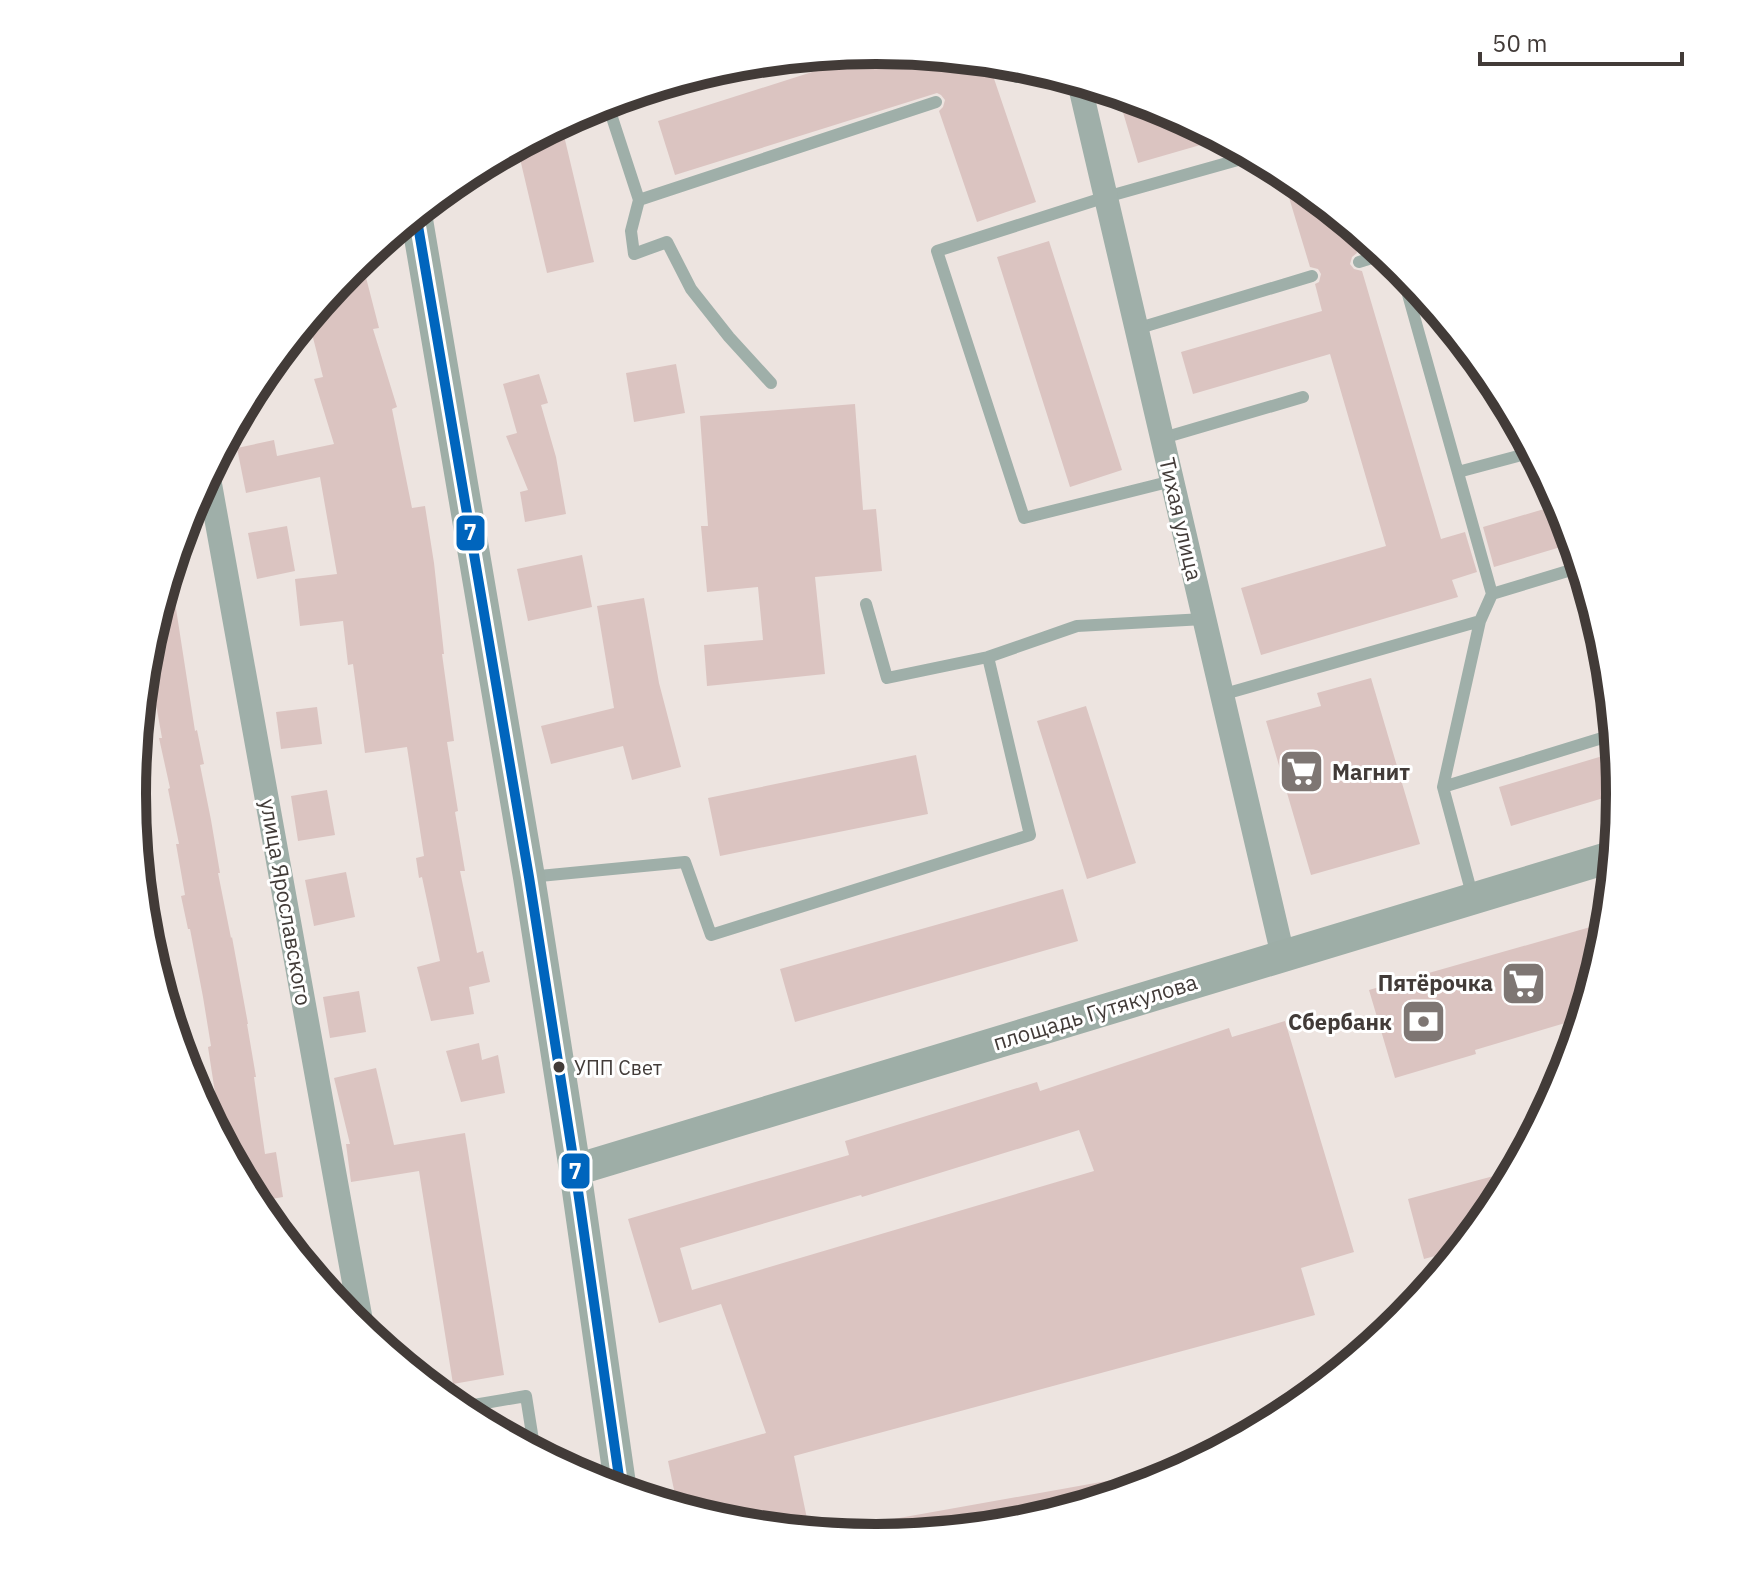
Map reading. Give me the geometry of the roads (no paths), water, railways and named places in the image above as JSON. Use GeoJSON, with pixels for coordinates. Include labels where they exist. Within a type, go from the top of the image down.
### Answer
{"type":"FeatureCollection","features":[{"type":"Feature","properties":{"kind":"main road"},"geometry":{"type":"LineString","coordinates":[[418,226],[529,877],[619,1478]]}},
{"type":"Feature","properties":{"kind":"main road","name":"площадь Гутякулова"},"geometry":{"type":"LineString","coordinates":[[575,1170],[1603,859]]}},
{"type":"Feature","properties":{"kind":"street","name":"Тихая улица"},"geometry":{"type":"LineString","coordinates":[[1082,94],[1283,956]]}},
{"type":"Feature","properties":{"kind":"street","name":"улица Ярославского"},"geometry":{"type":"LineString","coordinates":[[211,492],[359,1311]]}},
{"type":"Feature","properties":{"kind":"lane"},"geometry":{"type":"LineString","coordinates":[[639,200],[936,102]]}},
{"type":"Feature","properties":{"kind":"lane"},"geometry":{"type":"LineString","coordinates":[[611,114],[639,200],[631,231],[634,254],[667,242],[691,289],[771,383]]}},
{"type":"Feature","properties":{"kind":"lane"},"geometry":{"type":"LineString","coordinates":[[1172,481],[1024,518],[937,251],[1106,197],[1237,160]]}},
{"type":"Feature","properties":{"kind":"lane"},"geometry":{"type":"LineString","coordinates":[[1359,262],[1372,258]]}},
{"type":"Feature","properties":{"kind":"lane"},"geometry":{"type":"LineString","coordinates":[[1136,329],[1312,276]]}},
{"type":"Feature","properties":{"kind":"lane"},"geometry":{"type":"LineString","coordinates":[[1408,294],[1492,594],[1480,621],[1443,787],[1473,898]]}},
{"type":"Feature","properties":{"kind":"lane"},"geometry":{"type":"LineString","coordinates":[[1163,438],[1303,397]]}},
{"type":"Feature","properties":{"kind":"lane"},"geometry":{"type":"LineString","coordinates":[[1458,472],[1523,455]]}},
{"type":"Feature","properties":{"kind":"lane"},"geometry":{"type":"LineString","coordinates":[[1492,594],[1571,570]]}},
{"type":"Feature","properties":{"kind":"lane"},"geometry":{"type":"LineString","coordinates":[[866,604],[887,678],[988,657],[1077,626],[1204,619]]}},
{"type":"Feature","properties":{"kind":"lane"},"geometry":{"type":"LineString","coordinates":[[1221,695],[1480,621]]}},
{"type":"Feature","properties":{"kind":"lane"},"geometry":{"type":"LineString","coordinates":[[529,877],[685,862],[711,935],[1030,835],[988,657]]}},
{"type":"Feature","properties":{"kind":"lane"},"geometry":{"type":"LineString","coordinates":[[1443,787],[1604,737]]}},
{"type":"Feature","properties":{"kind":"lane"},"geometry":{"type":"LineString","coordinates":[[475,1405],[526,1396],[533,1439]]}},
{"type":"Feature","properties":{"kind":"place","name":"Магнит"},"geometry":{"type":"Point","coordinates":[1301,772]}},
{"type":"Feature","properties":{"kind":"place","name":"Пятёрочка"},"geometry":{"type":"Point","coordinates":[1524,983]}},
{"type":"Feature","properties":{"kind":"place","name":"Сбербанк"},"geometry":{"type":"Point","coordinates":[1423,1022]}},
{"type":"Feature","properties":{"kind":"place","name":"УПП Свет"},"geometry":{"type":"Point","coordinates":[559,1067]}}]}
